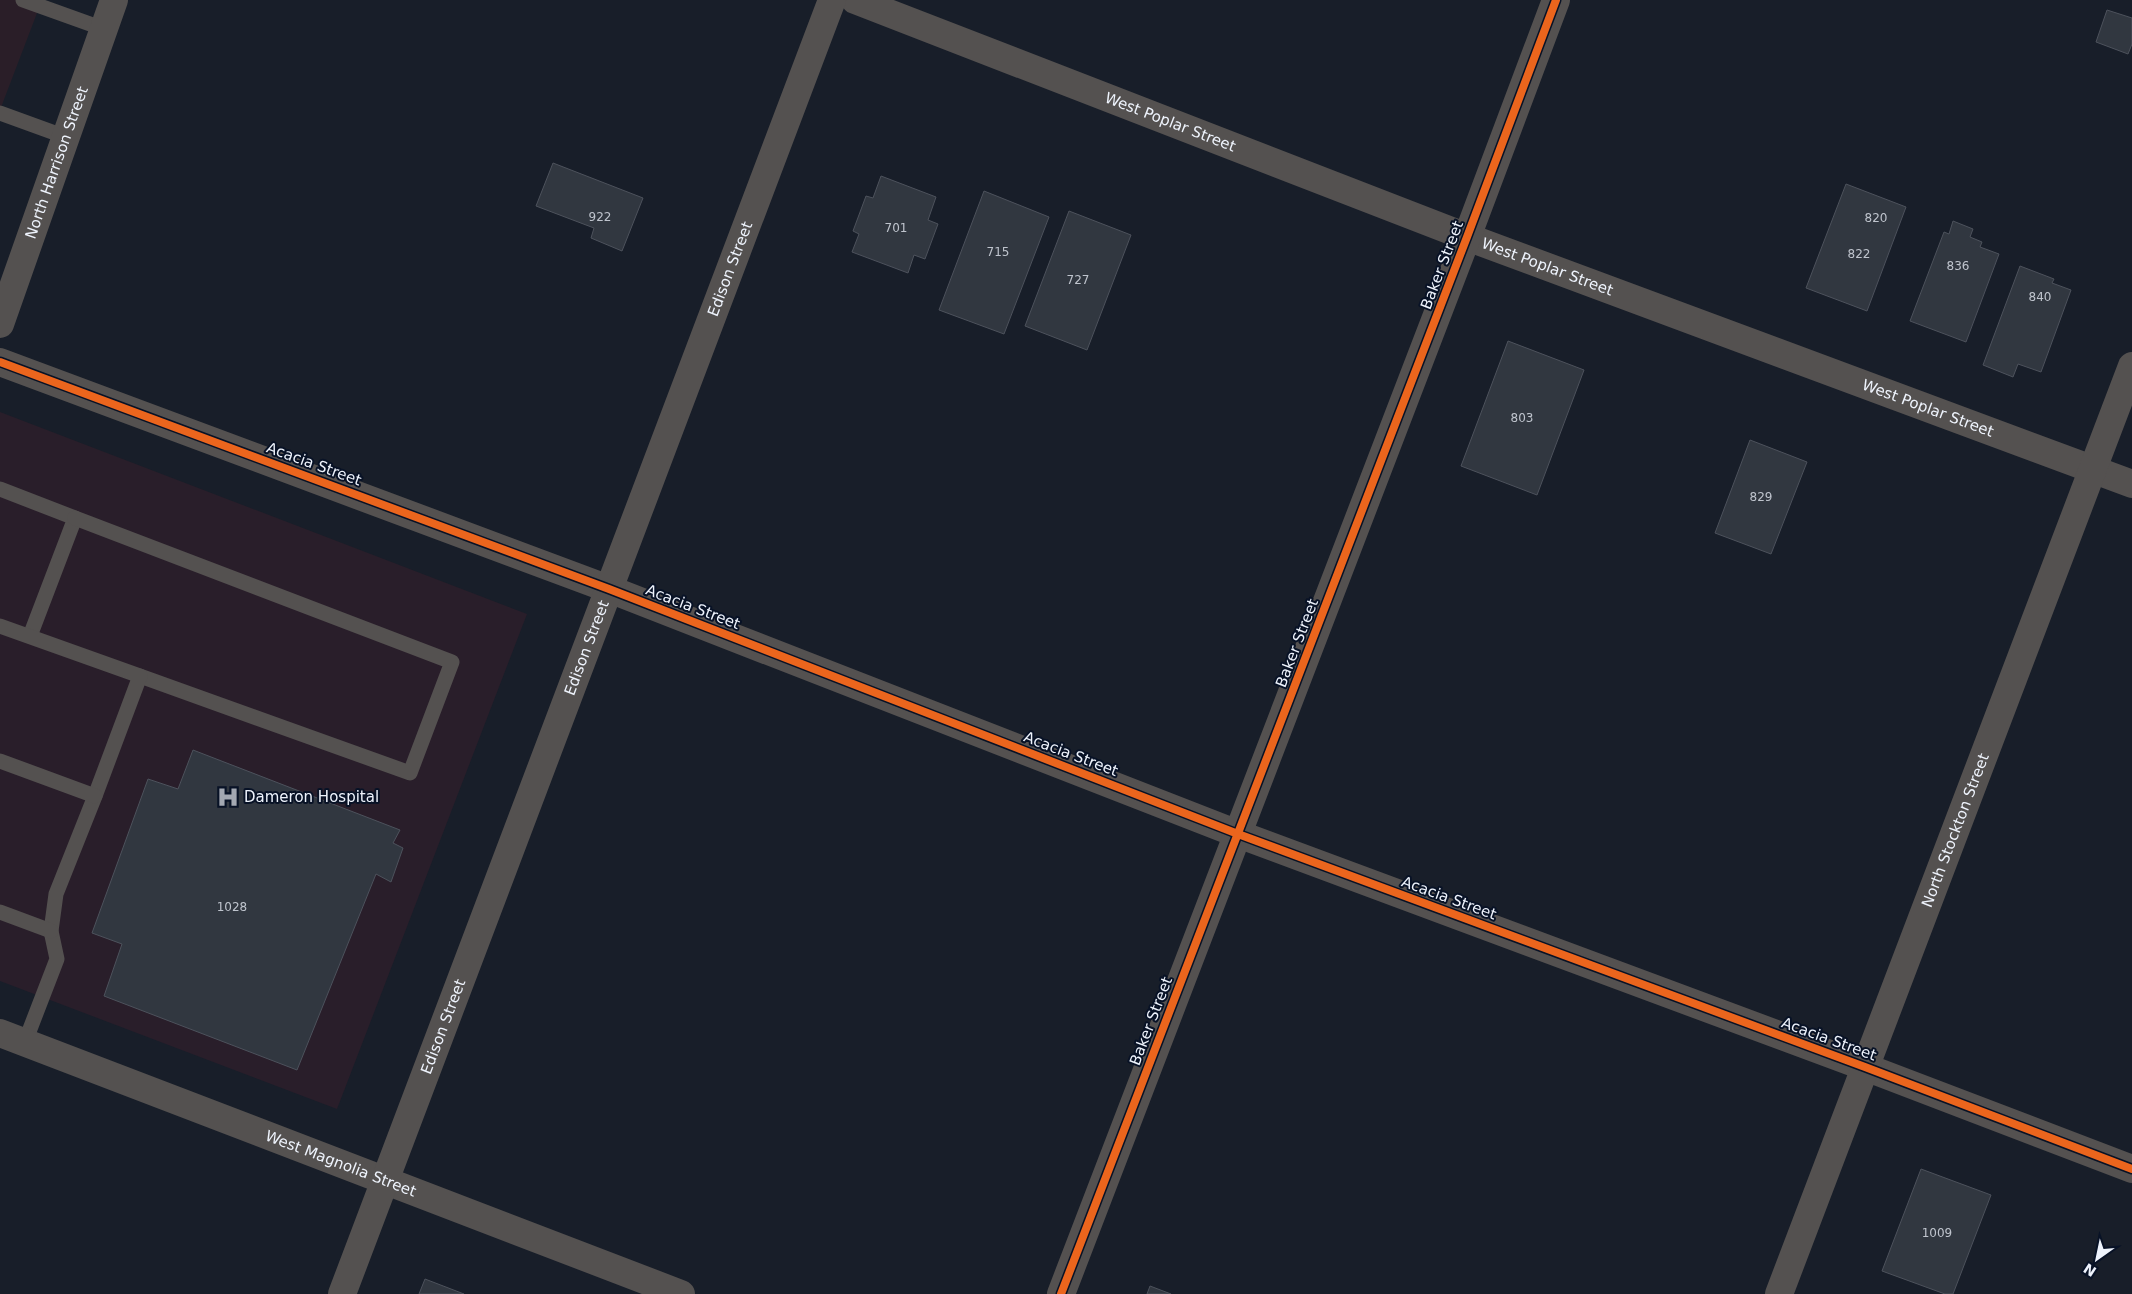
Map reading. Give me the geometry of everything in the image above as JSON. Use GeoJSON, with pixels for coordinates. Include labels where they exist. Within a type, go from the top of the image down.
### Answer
{"type":"FeatureCollection","features":[{"type":"Feature","properties":{"kind":"street","name":"North Harrison Street"},"geometry":{"type":"LineString","coordinates":[[0,324],[114,0]]}},
{"type":"Feature","properties":{"kind":"street","name":"Edison Street"},"geometry":{"type":"LineString","coordinates":[[342,1294],[832,0]]}},
{"type":"Feature","properties":{"kind":"street","name":"West Poplar Street"},"geometry":{"type":"LineString","coordinates":[[855,0],[1467,237],[2132,484]]}},
{"type":"Feature","properties":{"kind":"street","name":"Baker Street"},"geometry":{"type":"LineString","coordinates":[[1061,1294],[1467,237],[1556,0]]}},
{"type":"Feature","properties":{"kind":"street","name":"Acacia Street"},"geometry":{"type":"LineString","coordinates":[[0,362],[609,588],[1238,834],[1865,1067],[2132,1169]]}},
{"type":"Feature","properties":{"kind":"street","name":"North Stockton Street"},"geometry":{"type":"LineString","coordinates":[[1779,1294],[2132,366]]}},
{"type":"Feature","properties":{"kind":"street","name":"West Magnolia Street"},"geometry":{"type":"LineString","coordinates":[[12,1038],[681,1294]]}},
{"type":"Feature","properties":{"kind":"lane"},"geometry":{"type":"LineString","coordinates":[[23,0],[104,29]]}},
{"type":"Feature","properties":{"kind":"lane"},"geometry":{"type":"LineString","coordinates":[[0,113],[66,137]]}},
{"type":"Feature","properties":{"kind":"lane"},"geometry":{"type":"LineString","coordinates":[[0,489],[452,662],[410,773],[0,626]]}},
{"type":"Feature","properties":{"kind":"lane"},"geometry":{"type":"LineString","coordinates":[[30,636],[75,518]]}},
{"type":"Feature","properties":{"kind":"lane"},"geometry":{"type":"LineString","coordinates":[[12,1038],[57,959],[51,931],[56,894],[140,676]]}},
{"type":"Feature","properties":{"kind":"lane"},"geometry":{"type":"LineString","coordinates":[[0,762],[95,796]]}},
{"type":"Feature","properties":{"kind":"lane"},"geometry":{"type":"LineString","coordinates":[[0,912],[51,931]]}},
{"type":"Feature","properties":{"kind":"shaded area"},"geometry":{"type":"Polygon","coordinates":[[[0,0],[42,0],[0,110],[0,0]]]}},
{"type":"Feature","properties":{"kind":"shaded area","name":"Dameron Hospital"},"geometry":{"type":"Polygon","coordinates":[[[0,412],[527,614],[337,1109],[0,981],[0,412]]]}},
{"type":"Feature","properties":{"kind":"building"},"geometry":{"type":"Polygon","coordinates":[[[2107,10],[2132,18],[2132,44],[2128,54],[2096,42],[2107,10]]]}},
{"type":"Feature","properties":{"kind":"building"},"geometry":{"type":"Polygon","coordinates":[[[553,163],[643,198],[622,251],[591,238],[594,228],[536,206],[553,163]]]}},
{"type":"Feature","properties":{"kind":"building"},"geometry":{"type":"Polygon","coordinates":[[[881,176],[936,197],[928,220],[938,224],[925,259],[914,255],[908,273],[852,252],[859,234],[853,231],[866,196],[873,198],[881,176]]]}},
{"type":"Feature","properties":{"kind":"building"},"geometry":{"type":"Polygon","coordinates":[[[1846,184],[1906,207],[1867,311],[1806,288],[1846,184]]]}},
{"type":"Feature","properties":{"kind":"building"},"geometry":{"type":"Polygon","coordinates":[[[984,191],[1049,217],[1004,334],[939,310],[984,191]]]}},
{"type":"Feature","properties":{"kind":"building"},"geometry":{"type":"Polygon","coordinates":[[[1069,211],[1131,235],[1087,350],[1025,326],[1069,211]]]}},
{"type":"Feature","properties":{"kind":"building"},"geometry":{"type":"Polygon","coordinates":[[[1953,221],[1973,229],[1970,237],[1982,242],[1980,247],[1999,254],[1966,342],[1910,321],[1944,232],[1949,234],[1953,221]]]}},
{"type":"Feature","properties":{"kind":"building"},"geometry":{"type":"Polygon","coordinates":[[[2020,266],[2054,279],[2052,283],[2071,290],[2041,372],[2018,364],[2013,377],[1983,365],[2020,266]]]}},
{"type":"Feature","properties":{"kind":"building"},"geometry":{"type":"Polygon","coordinates":[[[1508,341],[1584,370],[1537,495],[1461,466],[1508,341]]]}},
{"type":"Feature","properties":{"kind":"building"},"geometry":{"type":"Polygon","coordinates":[[[1750,440],[1807,462],[1771,554],[1715,533],[1750,440]]]}},
{"type":"Feature","properties":{"kind":"building"},"geometry":{"type":"Polygon","coordinates":[[[193,750],[400,830],[393,843],[403,848],[391,882],[376,874],[297,1070],[104,996],[122,944],[92,933],[148,779],[178,789],[193,750]]]}},
{"type":"Feature","properties":{"kind":"building"},"geometry":{"type":"Polygon","coordinates":[[[1921,1169],[1991,1195],[1953,1294],[1945,1294],[1882,1271],[1921,1169]]]}},
{"type":"Feature","properties":{"kind":"building"},"geometry":{"type":"Polygon","coordinates":[[[425,1279],[464,1294],[419,1294],[425,1279]]]}},
{"type":"Feature","properties":{"kind":"building"},"geometry":{"type":"Polygon","coordinates":[[[1150,1286],[1171,1294],[1147,1294],[1150,1286]]]}},
{"type":"Feature","properties":{"kind":"cycle path"},"geometry":{"type":"LineString","coordinates":[[1061,1294],[1467,237],[1556,0]]}},
{"type":"Feature","properties":{"kind":"cycle path"},"geometry":{"type":"LineString","coordinates":[[0,362],[609,589],[1238,834],[1865,1067],[2132,1169]]}},
{"type":"Feature","properties":{"kind":"place","name":"Dameron Hospital"},"geometry":{"type":"Point","coordinates":[228,797]}}]}
